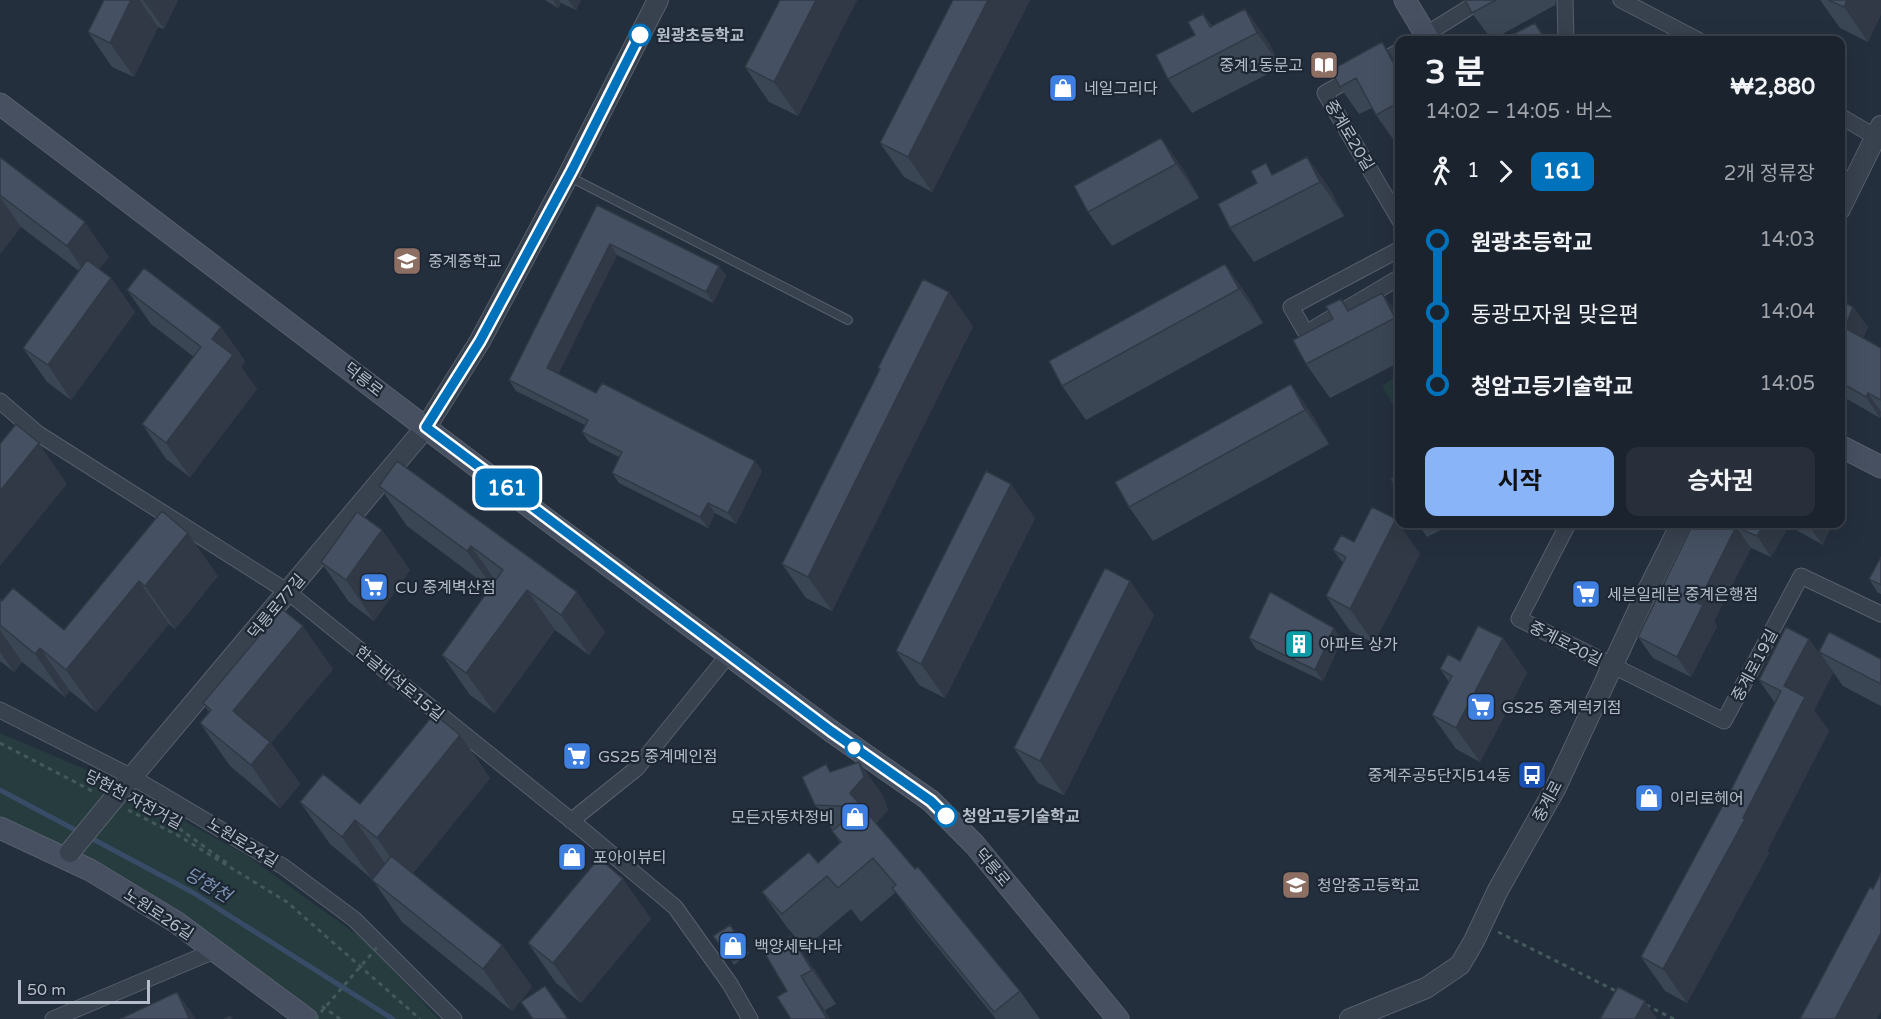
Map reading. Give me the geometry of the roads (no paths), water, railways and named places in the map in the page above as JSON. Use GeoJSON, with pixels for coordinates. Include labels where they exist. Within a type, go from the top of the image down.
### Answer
{"type":"FeatureCollection","features":[{"type":"Feature","properties":{"kind":"main road"},"geometry":{"type":"LineString","coordinates":[[1405,0],[1423,36]]}},
{"type":"Feature","properties":{"kind":"main road","name":"덕릉로"},"geometry":{"type":"LineString","coordinates":[[0,104],[879,767],[931,801],[975,845],[1118,1019]]}},
{"type":"Feature","properties":{"kind":"main road"},"geometry":{"type":"LineString","coordinates":[[1845,449],[1881,467]]}},
{"type":"Feature","properties":{"kind":"main road","name":"노원로26길"},"geometry":{"type":"LineString","coordinates":[[0,828],[67,855],[176,922],[307,1019]]}},
{"type":"Feature","properties":{"kind":"street","name":"덕릉로77길"},"geometry":{"type":"LineString","coordinates":[[67,855],[426,427],[480,341],[658,0]]}},
{"type":"Feature","properties":{"kind":"street"},"geometry":{"type":"LineString","coordinates":[[1428,36],[1481,0]]}},
{"type":"Feature","properties":{"kind":"street"},"geometry":{"type":"LineString","coordinates":[[1565,0],[1566,36]]}},
{"type":"Feature","properties":{"kind":"street"},"geometry":{"type":"LineString","coordinates":[[1621,0],[1690,36]]}},
{"type":"Feature","properties":{"kind":"street","name":"중계로20길"},"geometry":{"type":"LineString","coordinates":[[1395,54],[1325,93],[1395,212]]}},
{"type":"Feature","properties":{"kind":"street"},"geometry":{"type":"LineString","coordinates":[[1845,118],[1879,134],[1845,199]]}},
{"type":"Feature","properties":{"kind":"street"},"geometry":{"type":"LineString","coordinates":[[1395,252],[1292,307],[1306,333],[1395,280]]}},
{"type":"Feature","properties":{"kind":"street","name":"한글비석로15길"},"geometry":{"type":"LineString","coordinates":[[0,401],[37,433],[288,592],[571,821],[675,907],[730,984],[750,1019]]}},
{"type":"Feature","properties":{"kind":"street","name":"중계로20길"},"geometry":{"type":"LineString","coordinates":[[1566,528],[1519,619],[1612,666]]}},
{"type":"Feature","properties":{"kind":"street","name":"중계로"},"geometry":{"type":"LineString","coordinates":[[1350,1019],[1426,988],[1460,965],[1555,789],[1679,528]]}},
{"type":"Feature","properties":{"kind":"street","name":"중계로19길"},"geometry":{"type":"LineString","coordinates":[[1612,666],[1724,722],[1801,576],[1881,614]]}},
{"type":"Feature","properties":{"kind":"street"},"geometry":{"type":"LineString","coordinates":[[571,821],[637,768],[729,654]]}},
{"type":"Feature","properties":{"kind":"street","name":"노원로24길"},"geometry":{"type":"LineString","coordinates":[[0,710],[129,781],[181,805],[284,867],[354,919],[454,1019]]}},
{"type":"Feature","properties":{"kind":"street"},"geometry":{"type":"LineString","coordinates":[[53,1019],[214,951]]}},
{"type":"Feature","properties":{"kind":"lane"},"geometry":{"type":"LineString","coordinates":[[568,176],[848,320]]}},
{"type":"Feature","properties":{"kind":"waterway","name":"당현천"},"geometry":{"type":"LineString","coordinates":[[0,790],[81,833]]}},
{"type":"Feature","properties":{"kind":"waterway","name":"당현천"},"geometry":{"type":"LineString","coordinates":[[89,837],[192,892],[393,1019]]}},
{"type":"Feature","properties":{"kind":"place","name":"원광초등학교"},"geometry":{"type":"Point","coordinates":[640,35]}},
{"type":"Feature","properties":{"kind":"place","name":"중계1동문고"},"geometry":{"type":"Point","coordinates":[1324,65]}},
{"type":"Feature","properties":{"kind":"place","name":"네일그리다"},"geometry":{"type":"Point","coordinates":[1063,88]}},
{"type":"Feature","properties":{"kind":"place","name":"중계중학교"},"geometry":{"type":"Point","coordinates":[407,261]}},
{"type":"Feature","properties":{"kind":"place","name":"CU 중계벽산점"},"geometry":{"type":"Point","coordinates":[374,587]}},
{"type":"Feature","properties":{"kind":"place","name":"세븐일레븐 중계은행점"},"geometry":{"type":"Point","coordinates":[1586,594]}},
{"type":"Feature","properties":{"kind":"place","name":"아파트 상가"},"geometry":{"type":"Point","coordinates":[1299,644]}},
{"type":"Feature","properties":{"kind":"place","name":"GS25 중계럭키점"},"geometry":{"type":"Point","coordinates":[1481,707]}},
{"type":"Feature","properties":{"kind":"place","name":"GS25 중계메인점"},"geometry":{"type":"Point","coordinates":[577,756]}},
{"type":"Feature","properties":{"kind":"place","name":"중계주공5단지514동"},"geometry":{"type":"Point","coordinates":[1532,775]}},
{"type":"Feature","properties":{"kind":"place","name":"이리로헤어"},"geometry":{"type":"Point","coordinates":[1649,798]}},
{"type":"Feature","properties":{"kind":"place","name":"청암고등기술학교"},"geometry":{"type":"Point","coordinates":[946,816]}},
{"type":"Feature","properties":{"kind":"place","name":"모든자동차정비"},"geometry":{"type":"Point","coordinates":[855,817]}},
{"type":"Feature","properties":{"kind":"place","name":"포아이뷰티"},"geometry":{"type":"Point","coordinates":[572,857]}},
{"type":"Feature","properties":{"kind":"place","name":"청암중고등학교"},"geometry":{"type":"Point","coordinates":[1296,885]}},
{"type":"Feature","properties":{"kind":"place","name":"백양세탁나라"},"geometry":{"type":"Point","coordinates":[733,946]}}]}
